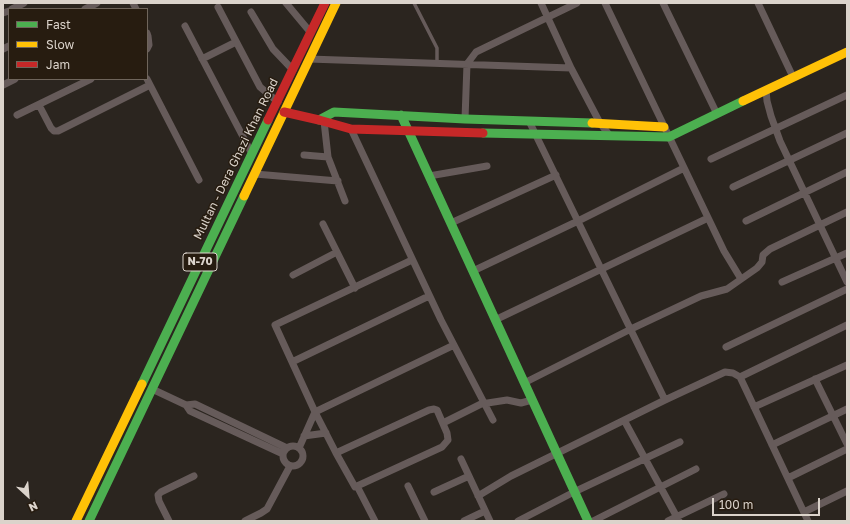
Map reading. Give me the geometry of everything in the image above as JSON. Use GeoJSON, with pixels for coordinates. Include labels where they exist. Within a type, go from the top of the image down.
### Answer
{"type":"FeatureCollection","features":[{"type":"Feature","properties":{"kind":"main road","name":"Multan - Dera Ghazi Khan Road"},"geometry":{"type":"LineString","coordinates":[[76,521],[325,3]]}},
{"type":"Feature","properties":{"kind":"main road","name":"Multan - Dera Ghazi Khan Road"},"geometry":{"type":"LineString","coordinates":[[89,521],[336,3]]}},
{"type":"Feature","properties":{"kind":"main road"},"geometry":{"type":"LineString","coordinates":[[284,112],[322,120],[351,129],[669,137],[847,52]]}},
{"type":"Feature","properties":{"kind":"main road"},"geometry":{"type":"LineString","coordinates":[[322,120],[334,112],[664,127]]}},
{"type":"Feature","properties":{"kind":"main road"},"geometry":{"type":"LineString","coordinates":[[401,115],[588,521]]}},
{"type":"Feature","properties":{"kind":"main road"},"geometry":{"type":"LineString","coordinates":[[165,334],[176,339]]}},
{"type":"Feature","properties":{"kind":"street"},"geometry":{"type":"LineString","coordinates":[[12,8],[24,3]]}},
{"type":"Feature","properties":{"kind":"street"},"geometry":{"type":"LineString","coordinates":[[87,8],[97,3]]}},
{"type":"Feature","properties":{"kind":"street"},"geometry":{"type":"LineString","coordinates":[[286,3],[311,33]]}},
{"type":"Feature","properties":{"kind":"street"},"geometry":{"type":"LineString","coordinates":[[541,3],[571,68],[600,123],[610,136]]}},
{"type":"Feature","properties":{"kind":"street"},"geometry":{"type":"LineString","coordinates":[[465,119],[467,64],[476,52],[577,3]]}},
{"type":"Feature","properties":{"kind":"street"},"geometry":{"type":"LineString","coordinates":[[605,3],[724,251],[741,279]]}},
{"type":"Feature","properties":{"kind":"street"},"geometry":{"type":"LineString","coordinates":[[663,3],[717,114]]}},
{"type":"Feature","properties":{"kind":"street"},"geometry":{"type":"LineString","coordinates":[[758,3],[793,77]]}},
{"type":"Feature","properties":{"kind":"street"},"geometry":{"type":"LineString","coordinates":[[218,7],[260,87],[278,102]]}},
{"type":"Feature","properties":{"kind":"street"},"geometry":{"type":"LineString","coordinates":[[251,12],[273,49],[293,70]]}},
{"type":"Feature","properties":{"kind":"street"},"geometry":{"type":"LineString","coordinates":[[184,26],[252,154]]}},
{"type":"Feature","properties":{"kind":"street"},"geometry":{"type":"LineString","coordinates":[[148,36],[148,47]]}},
{"type":"Feature","properties":{"kind":"street"},"geometry":{"type":"LineString","coordinates":[[202,59],[236,42]]}},
{"type":"Feature","properties":{"kind":"street"},"geometry":{"type":"LineString","coordinates":[[309,59],[571,68]]}},
{"type":"Feature","properties":{"kind":"street"},"geometry":{"type":"LineString","coordinates":[[3,85],[13,80]]}},
{"type":"Feature","properties":{"kind":"street"},"geometry":{"type":"LineString","coordinates":[[17,115],[89,80]]}},
{"type":"Feature","properties":{"kind":"street"},"geometry":{"type":"LineString","coordinates":[[39,104],[51,128],[54,131],[58,131],[149,82],[199,180]]}},
{"type":"Feature","properties":{"kind":"street"},"geometry":{"type":"LineString","coordinates":[[766,90],[767,100],[775,128],[847,282]]}},
{"type":"Feature","properties":{"kind":"street"},"geometry":{"type":"LineString","coordinates":[[711,159],[775,128],[846,98]]}},
{"type":"Feature","properties":{"kind":"street"},"geometry":{"type":"LineString","coordinates":[[322,120],[328,157],[345,201]]}},
{"type":"Feature","properties":{"kind":"street"},"geometry":{"type":"LineString","coordinates":[[529,121],[665,400]]}},
{"type":"Feature","properties":{"kind":"street"},"geometry":{"type":"LineString","coordinates":[[351,129],[412,260],[493,420]]}},
{"type":"Feature","properties":{"kind":"street"},"geometry":{"type":"LineString","coordinates":[[733,187],[847,133]]}},
{"type":"Feature","properties":{"kind":"street"},"geometry":{"type":"LineString","coordinates":[[304,155],[328,157]]}},
{"type":"Feature","properties":{"kind":"street"},"geometry":{"type":"LineString","coordinates":[[429,176],[487,166]]}},
{"type":"Feature","properties":{"kind":"street"},"geometry":{"type":"LineString","coordinates":[[473,271],[684,168]]}},
{"type":"Feature","properties":{"kind":"street"},"geometry":{"type":"LineString","coordinates":[[746,221],[847,172]]}},
{"type":"Feature","properties":{"kind":"street"},"geometry":{"type":"LineString","coordinates":[[255,174],[338,181]]}},
{"type":"Feature","properties":{"kind":"street"},"geometry":{"type":"LineString","coordinates":[[451,223],[556,175]]}},
{"type":"Feature","properties":{"kind":"street"},"geometry":{"type":"LineString","coordinates":[[524,383],[631,329],[701,296],[727,289],[757,268],[762,262],[763,255],[770,249],[847,212]]}},
{"type":"Feature","properties":{"kind":"street"},"geometry":{"type":"LineString","coordinates":[[495,320],[708,218]]}},
{"type":"Feature","properties":{"kind":"street"},"geometry":{"type":"LineString","coordinates":[[323,224],[355,288]]}},
{"type":"Feature","properties":{"kind":"street"},"geometry":{"type":"LineString","coordinates":[[293,275],[337,252]]}},
{"type":"Feature","properties":{"kind":"street"},"geometry":{"type":"LineString","coordinates":[[782,282],[847,253]]}},
{"type":"Feature","properties":{"kind":"street"},"geometry":{"type":"LineString","coordinates":[[375,521],[357,486],[354,487],[315,412],[275,325],[412,260]]}},
{"type":"Feature","properties":{"kind":"street"},"geometry":{"type":"LineString","coordinates":[[726,347],[847,289]]}},
{"type":"Feature","properties":{"kind":"street"},"geometry":{"type":"LineString","coordinates":[[292,362],[430,296]]}},
{"type":"Feature","properties":{"kind":"street"},"geometry":{"type":"LineString","coordinates":[[740,378],[847,325]]}},
{"type":"Feature","properties":{"kind":"street"},"geometry":{"type":"LineString","coordinates":[[299,448],[315,412],[454,345]]}},
{"type":"Feature","properties":{"kind":"street"},"geometry":{"type":"LineString","coordinates":[[754,407],[847,365]]}},
{"type":"Feature","properties":{"kind":"street"},"geometry":{"type":"LineString","coordinates":[[478,496],[511,476],[665,400],[726,372],[733,373],[740,378],[808,521]]}},
{"type":"Feature","properties":{"kind":"street"},"geometry":{"type":"LineString","coordinates":[[815,380],[847,444]]}},
{"type":"Feature","properties":{"kind":"street"},"geometry":{"type":"LineString","coordinates":[[152,389],[186,405],[190,411],[285,451]]}},
{"type":"Feature","properties":{"kind":"street"},"geometry":{"type":"LineString","coordinates":[[443,423],[481,404],[507,400],[521,403],[532,400]]}},
{"type":"Feature","properties":{"kind":"street"},"geometry":{"type":"LineString","coordinates":[[772,445],[847,409]]}},
{"type":"Feature","properties":{"kind":"street"},"geometry":{"type":"LineString","coordinates":[[336,453],[429,410],[437,410],[448,433],[448,440],[442,447],[357,486]]}},
{"type":"Feature","properties":{"kind":"street"},"geometry":{"type":"LineString","coordinates":[[624,420],[678,519]]}},
{"type":"Feature","properties":{"kind":"street"},"geometry":{"type":"LineString","coordinates":[[304,436],[326,433]]}},
{"type":"Feature","properties":{"kind":"street"},"geometry":{"type":"LineString","coordinates":[[518,521],[574,492],[680,442]]}},
{"type":"Feature","properties":{"kind":"street"},"geometry":{"type":"LineString","coordinates":[[291,446],[299,448],[302,451],[303,459],[298,465],[294,467],[284,462],[285,451],[291,446]]}},
{"type":"Feature","properties":{"kind":"street"},"geometry":{"type":"LineString","coordinates":[[788,478],[847,449]]}},
{"type":"Feature","properties":{"kind":"street"},"geometry":{"type":"LineString","coordinates":[[461,459],[490,521]]}},
{"type":"Feature","properties":{"kind":"street"},"geometry":{"type":"LineString","coordinates":[[245,521],[267,509],[290,466]]}},
{"type":"Feature","properties":{"kind":"street"},"geometry":{"type":"LineString","coordinates":[[593,521],[696,469]]}},
{"type":"Feature","properties":{"kind":"street"},"geometry":{"type":"LineString","coordinates":[[170,521],[159,501],[158,496],[161,492],[194,476]]}},
{"type":"Feature","properties":{"kind":"street"},"geometry":{"type":"LineString","coordinates":[[434,492],[469,476]]}},
{"type":"Feature","properties":{"kind":"street"},"geometry":{"type":"LineString","coordinates":[[408,486],[425,521]]}},
{"type":"Feature","properties":{"kind":"street"},"geometry":{"type":"LineString","coordinates":[[804,512],[847,491]]}},
{"type":"Feature","properties":{"kind":"street"},"geometry":{"type":"LineString","coordinates":[[668,521],[678,519],[724,494]]}},
{"type":"Feature","properties":{"kind":"street"},"geometry":{"type":"LineString","coordinates":[[464,521],[486,511]]}},
{"type":"Feature","properties":{"kind":"lane"},"geometry":{"type":"LineString","coordinates":[[414,3],[437,48],[437,64]]}},
{"type":"Feature","properties":{"kind":"traffic: fast"},"geometry":{"type":"LineString","coordinates":[[483,133],[669,137],[743,101]]}},
{"type":"Feature","properties":{"kind":"traffic: fast"},"geometry":{"type":"LineString","coordinates":[[319,120],[334,112],[465,119],[592,123]]}},
{"type":"Feature","properties":{"kind":"traffic: fast"},"geometry":{"type":"LineString","coordinates":[[401,115],[588,521]]}},
{"type":"Feature","properties":{"kind":"traffic: fast"},"geometry":{"type":"LineString","coordinates":[[142,384],[268,120]]}},
{"type":"Feature","properties":{"kind":"traffic: fast"},"geometry":{"type":"LineString","coordinates":[[89,521],[244,196]]}},
{"type":"Feature","properties":{"kind":"traffic: slow"},"geometry":{"type":"LineString","coordinates":[[244,196],[336,3]]}},
{"type":"Feature","properties":{"kind":"traffic: slow"},"geometry":{"type":"LineString","coordinates":[[743,101],[847,52]]}},
{"type":"Feature","properties":{"kind":"traffic: slow"},"geometry":{"type":"LineString","coordinates":[[592,123],[664,127]]}},
{"type":"Feature","properties":{"kind":"traffic: slow"},"geometry":{"type":"LineString","coordinates":[[76,521],[142,384]]}},
{"type":"Feature","properties":{"kind":"traffic: jam"},"geometry":{"type":"LineString","coordinates":[[268,120],[325,3]]}},
{"type":"Feature","properties":{"kind":"traffic: jam"},"geometry":{"type":"LineString","coordinates":[[284,112],[351,129],[483,133]]}}]}
